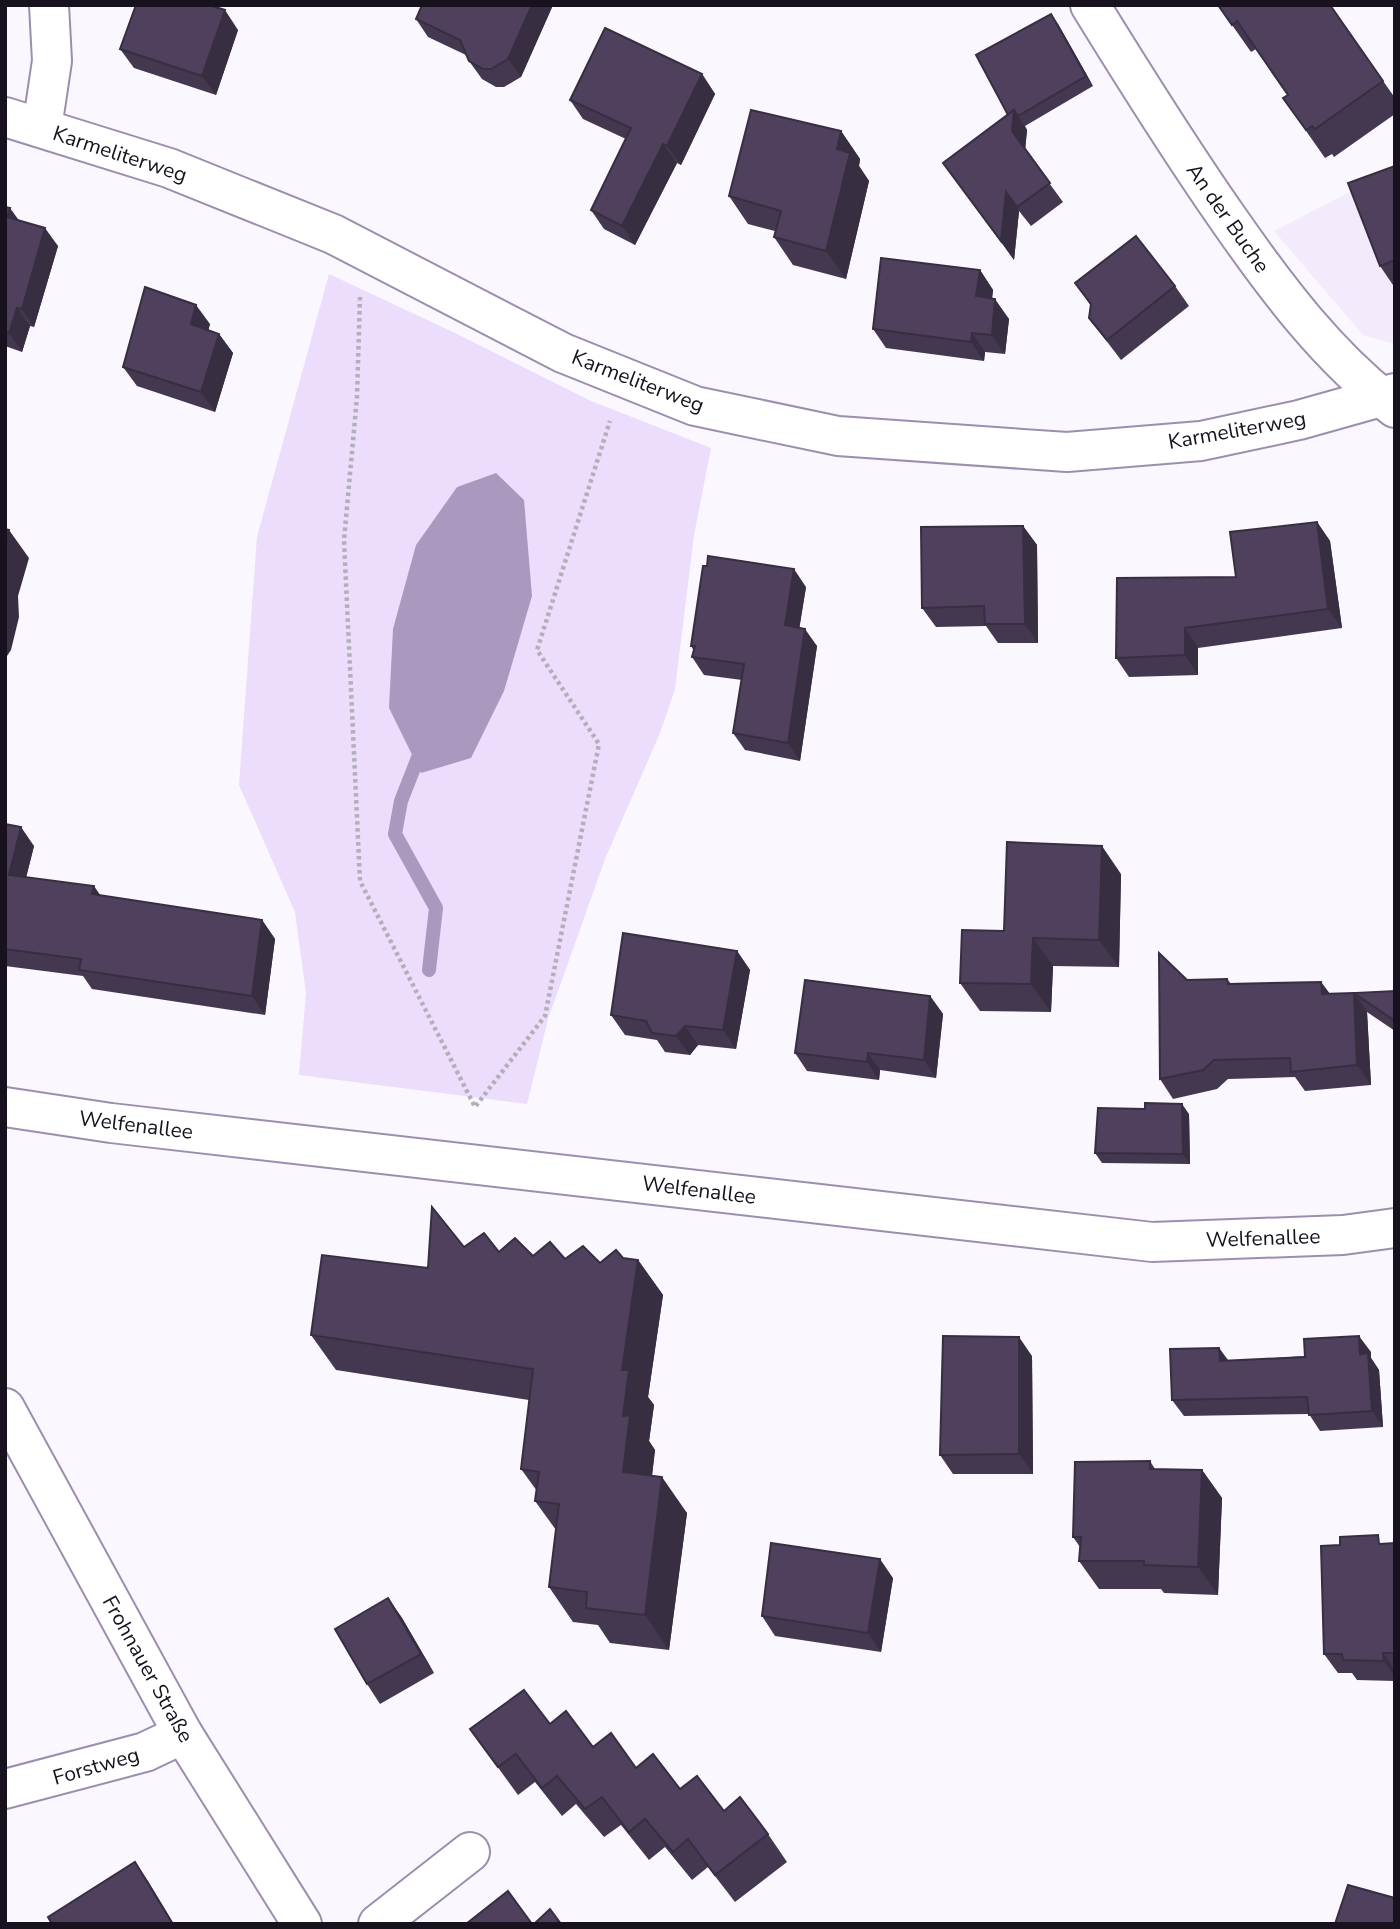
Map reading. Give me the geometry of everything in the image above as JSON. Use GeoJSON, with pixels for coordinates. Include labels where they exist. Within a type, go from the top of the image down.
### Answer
{"type":"FeatureCollection","features":[{"type":"Feature","properties":{"kind":"street"},"geometry":{"type":"LineString","coordinates":[[42,128],[52,61],[49,5]]}},
{"type":"Feature","properties":{"kind":"street","name":"An der Buche"},"geometry":{"type":"LineString","coordinates":[[1090,5],[1174,141],[1267,275],[1334,355],[1390,399]]}},
{"type":"Feature","properties":{"kind":"street","name":"Karmeliterweg"},"geometry":{"type":"LineString","coordinates":[[5,117],[169,168],[333,234],[564,353],[695,406],[838,436],[1067,452],[1201,441],[1390,399]]}},
{"type":"Feature","properties":{"kind":"street","name":"Welfenallee"},"geometry":{"type":"LineString","coordinates":[[5,1107],[125,1124],[1152,1242],[1343,1235],[1395,1228]]}},
{"type":"Feature","properties":{"kind":"street","name":"Frohnauer Straße"},"geometry":{"type":"LineString","coordinates":[[5,1408],[183,1734],[302,1924]]}},
{"type":"Feature","properties":{"kind":"street","name":"Forstweg"},"geometry":{"type":"LineString","coordinates":[[5,1789],[145,1752],[183,1734]]}},
{"type":"Feature","properties":{"kind":"street"},"geometry":{"type":"LineString","coordinates":[[378,1924],[470,1852]]}},
{"type":"Feature","properties":{"kind":"path"},"geometry":{"type":"LineString","coordinates":[[360,292],[357,397],[344,540],[360,881],[475,1107],[545,1016],[599,744],[537,650],[592,470],[612,415]]}},
{"type":"Feature","properties":{"kind":"shaded area"},"geometry":{"type":"Polygon","coordinates":[[[1395,169],[1395,344],[1363,335],[1274,231],[1395,169]]]}},
{"type":"Feature","properties":{"kind":"shaded area"},"geometry":{"type":"Polygon","coordinates":[[[329,274],[591,401],[711,448],[694,535],[675,689],[660,733],[605,859],[548,1019],[527,1104],[299,1075],[306,993],[295,912],[239,785],[257,537],[329,274]],[[495,473],[457,487],[416,545],[389,708],[421,773],[495,473]]]}},
{"type":"Feature","properties":{"kind":"shaded area"},"geometry":{"type":"Polygon","coordinates":[[[496,473],[524,500],[532,596],[504,691],[471,758],[421,773],[389,708],[393,629],[416,545],[457,487],[496,473]]]}},
{"type":"Feature","properties":{"kind":"building"},"geometry":{"type":"Polygon","coordinates":[[[136,5],[209,5],[225,10],[202,76],[120,49],[136,5]]]}},
{"type":"Feature","properties":{"kind":"building"},"geometry":{"type":"Polygon","coordinates":[[[422,5],[532,5],[508,59],[491,69],[483,69],[469,61],[460,40],[416,19],[422,5]]]}},
{"type":"Feature","properties":{"kind":"building"},"geometry":{"type":"Polygon","coordinates":[[[1218,5],[1330,5],[1383,81],[1315,129],[1312,126],[1306,130],[1283,98],[1288,95],[1237,21],[1232,25],[1218,5]]]}},
{"type":"Feature","properties":{"kind":"building"},"geometry":{"type":"Polygon","coordinates":[[[1051,14],[1086,76],[1018,116],[1014,110],[1008,115],[976,55],[1051,14]]]}},
{"type":"Feature","properties":{"kind":"building"},"geometry":{"type":"Polygon","coordinates":[[[605,28],[702,74],[667,146],[663,144],[622,226],[591,210],[631,128],[570,100],[605,28]]]}},
{"type":"Feature","properties":{"kind":"building"},"geometry":{"type":"Polygon","coordinates":[[[751,110],[841,131],[837,149],[850,153],[826,251],[774,237],[781,211],[729,196],[751,110]]]}},
{"type":"Feature","properties":{"kind":"building"},"geometry":{"type":"Polygon","coordinates":[[[1014,110],[1012,131],[1050,183],[1017,207],[1006,192],[1001,241],[943,163],[1014,110]]]}},
{"type":"Feature","properties":{"kind":"building"},"geometry":{"type":"Polygon","coordinates":[[[1395,166],[1395,260],[1380,266],[1348,183],[1395,166]]]}},
{"type":"Feature","properties":{"kind":"building"},"geometry":{"type":"Polygon","coordinates":[[[5,207],[10,208],[7,217],[45,228],[22,309],[17,308],[9,333],[5,332],[5,207]]]}},
{"type":"Feature","properties":{"kind":"building"},"geometry":{"type":"Polygon","coordinates":[[[1136,236],[1175,286],[1107,340],[1089,318],[1091,304],[1075,283],[1136,236]]]}},
{"type":"Feature","properties":{"kind":"building"},"geometry":{"type":"Polygon","coordinates":[[[881,258],[980,270],[976,296],[995,299],[992,335],[972,333],[971,342],[873,329],[881,258]]]}},
{"type":"Feature","properties":{"kind":"building"},"geometry":{"type":"Polygon","coordinates":[[[145,287],[196,305],[191,324],[219,334],[201,392],[123,367],[145,287]]]}},
{"type":"Feature","properties":{"kind":"building"},"geometry":{"type":"Polygon","coordinates":[[[1317,522],[1328,609],[1185,628],[1185,655],[1116,658],[1117,578],[1236,577],[1230,532],[1317,522]]]}},
{"type":"Feature","properties":{"kind":"building"},"geometry":{"type":"Polygon","coordinates":[[[1023,526],[1025,624],[985,624],[984,606],[922,608],[921,527],[1023,526]]]}},
{"type":"Feature","properties":{"kind":"building"},"geometry":{"type":"Polygon","coordinates":[[[5,529],[9,530],[5,545],[5,529]]]}},
{"type":"Feature","properties":{"kind":"building"},"geometry":{"type":"Polygon","coordinates":[[[708,556],[794,569],[785,625],[805,629],[788,743],[733,733],[744,664],[692,657],[695,646],[691,646],[703,566],[707,566],[708,556]]]}},
{"type":"Feature","properties":{"kind":"building"},"geometry":{"type":"Polygon","coordinates":[[[5,824],[21,827],[9,875],[94,886],[92,894],[262,920],[252,996],[79,970],[81,959],[5,949],[5,824]]]}},
{"type":"Feature","properties":{"kind":"building"},"geometry":{"type":"Polygon","coordinates":[[[1007,842],[1102,846],[1099,940],[1033,938],[1031,984],[960,983],[962,930],[1004,931],[1007,842]]]}},
{"type":"Feature","properties":{"kind":"building"},"geometry":{"type":"Polygon","coordinates":[[[623,933],[737,951],[723,1030],[685,1026],[676,1036],[652,1033],[646,1021],[611,1015],[623,933]]]}},
{"type":"Feature","properties":{"kind":"building"},"geometry":{"type":"Polygon","coordinates":[[[1159,953],[1187,980],[1227,979],[1228,984],[1321,982],[1322,994],[1354,993],[1357,1065],[1291,1072],[1290,1058],[1214,1060],[1203,1070],[1160,1079],[1159,953]]]}},
{"type":"Feature","properties":{"kind":"building"},"geometry":{"type":"Polygon","coordinates":[[[805,980],[930,996],[924,1060],[868,1053],[867,1062],[795,1053],[805,980]]]}},
{"type":"Feature","properties":{"kind":"building"},"geometry":{"type":"Polygon","coordinates":[[[1395,991],[1395,1021],[1354,993],[1395,991]]]}},
{"type":"Feature","properties":{"kind":"building"},"geometry":{"type":"Polygon","coordinates":[[[1145,1103],[1182,1104],[1183,1154],[1095,1153],[1098,1108],[1145,1109],[1145,1103]]]}},
{"type":"Feature","properties":{"kind":"building"},"geometry":{"type":"Polygon","coordinates":[[[432,1207],[464,1247],[484,1233],[499,1252],[515,1238],[533,1256],[550,1242],[565,1259],[583,1246],[600,1263],[616,1250],[623,1258],[638,1260],[622,1370],[629,1370],[623,1416],[630,1415],[623,1472],[662,1477],[645,1615],[586,1608],[587,1592],[549,1587],[559,1504],[535,1501],[539,1472],[521,1469],[533,1369],[311,1335],[322,1255],[428,1268],[432,1207]]]}},
{"type":"Feature","properties":{"kind":"building"},"geometry":{"type":"Polygon","coordinates":[[[943,1336],[1019,1337],[1019,1454],[940,1455],[943,1336]]]}},
{"type":"Feature","properties":{"kind":"building"},"geometry":{"type":"Polygon","coordinates":[[[1359,1336],[1360,1354],[1368,1353],[1372,1411],[1309,1415],[1307,1397],[1172,1400],[1170,1349],[1219,1348],[1220,1361],[1305,1357],[1304,1339],[1359,1336]]]}},
{"type":"Feature","properties":{"kind":"building"},"geometry":{"type":"Polygon","coordinates":[[[1150,1461],[1150,1469],[1202,1470],[1198,1567],[1144,1565],[1144,1561],[1079,1561],[1081,1537],[1073,1537],[1075,1462],[1150,1461]]]}},
{"type":"Feature","properties":{"kind":"building"},"geometry":{"type":"Polygon","coordinates":[[[1378,1535],[1379,1544],[1395,1543],[1395,1653],[1383,1653],[1384,1661],[1343,1660],[1342,1654],[1324,1654],[1321,1546],[1340,1545],[1340,1537],[1378,1535]]]}},
{"type":"Feature","properties":{"kind":"building"},"geometry":{"type":"Polygon","coordinates":[[[771,1543],[880,1559],[868,1633],[762,1616],[771,1543]]]}},
{"type":"Feature","properties":{"kind":"building"},"geometry":{"type":"Polygon","coordinates":[[[388,1598],[421,1654],[367,1684],[335,1629],[388,1598]]]}},
{"type":"Feature","properties":{"kind":"building"},"geometry":{"type":"Polygon","coordinates":[[[524,1690],[550,1724],[566,1711],[593,1747],[611,1733],[636,1768],[653,1754],[680,1789],[697,1776],[724,1811],[740,1797],[768,1834],[715,1875],[688,1839],[673,1852],[645,1819],[629,1832],[602,1797],[585,1809],[557,1776],[542,1788],[516,1754],[498,1767],[470,1729],[524,1690]]]}},
{"type":"Feature","properties":{"kind":"building"},"geometry":{"type":"Polygon","coordinates":[[[135,1862],[172,1923],[52,1924],[48,1917],[135,1862]]]}},
{"type":"Feature","properties":{"kind":"building"},"geometry":{"type":"Polygon","coordinates":[[[1348,1885],[1395,1898],[1395,1924],[1335,1924],[1348,1885]]]}},
{"type":"Feature","properties":{"kind":"building"},"geometry":{"type":"Polygon","coordinates":[[[508,1891],[532,1924],[466,1924],[508,1891]]]}},
{"type":"Feature","properties":{"kind":"building"},"geometry":{"type":"Polygon","coordinates":[[[550,1909],[561,1924],[534,1924],[550,1909]]]}},
{"type":"Feature","properties":{"kind":"waterway"},"geometry":{"type":"LineString","coordinates":[[423,745],[401,801],[395,834],[436,908],[429,970]]}}]}
